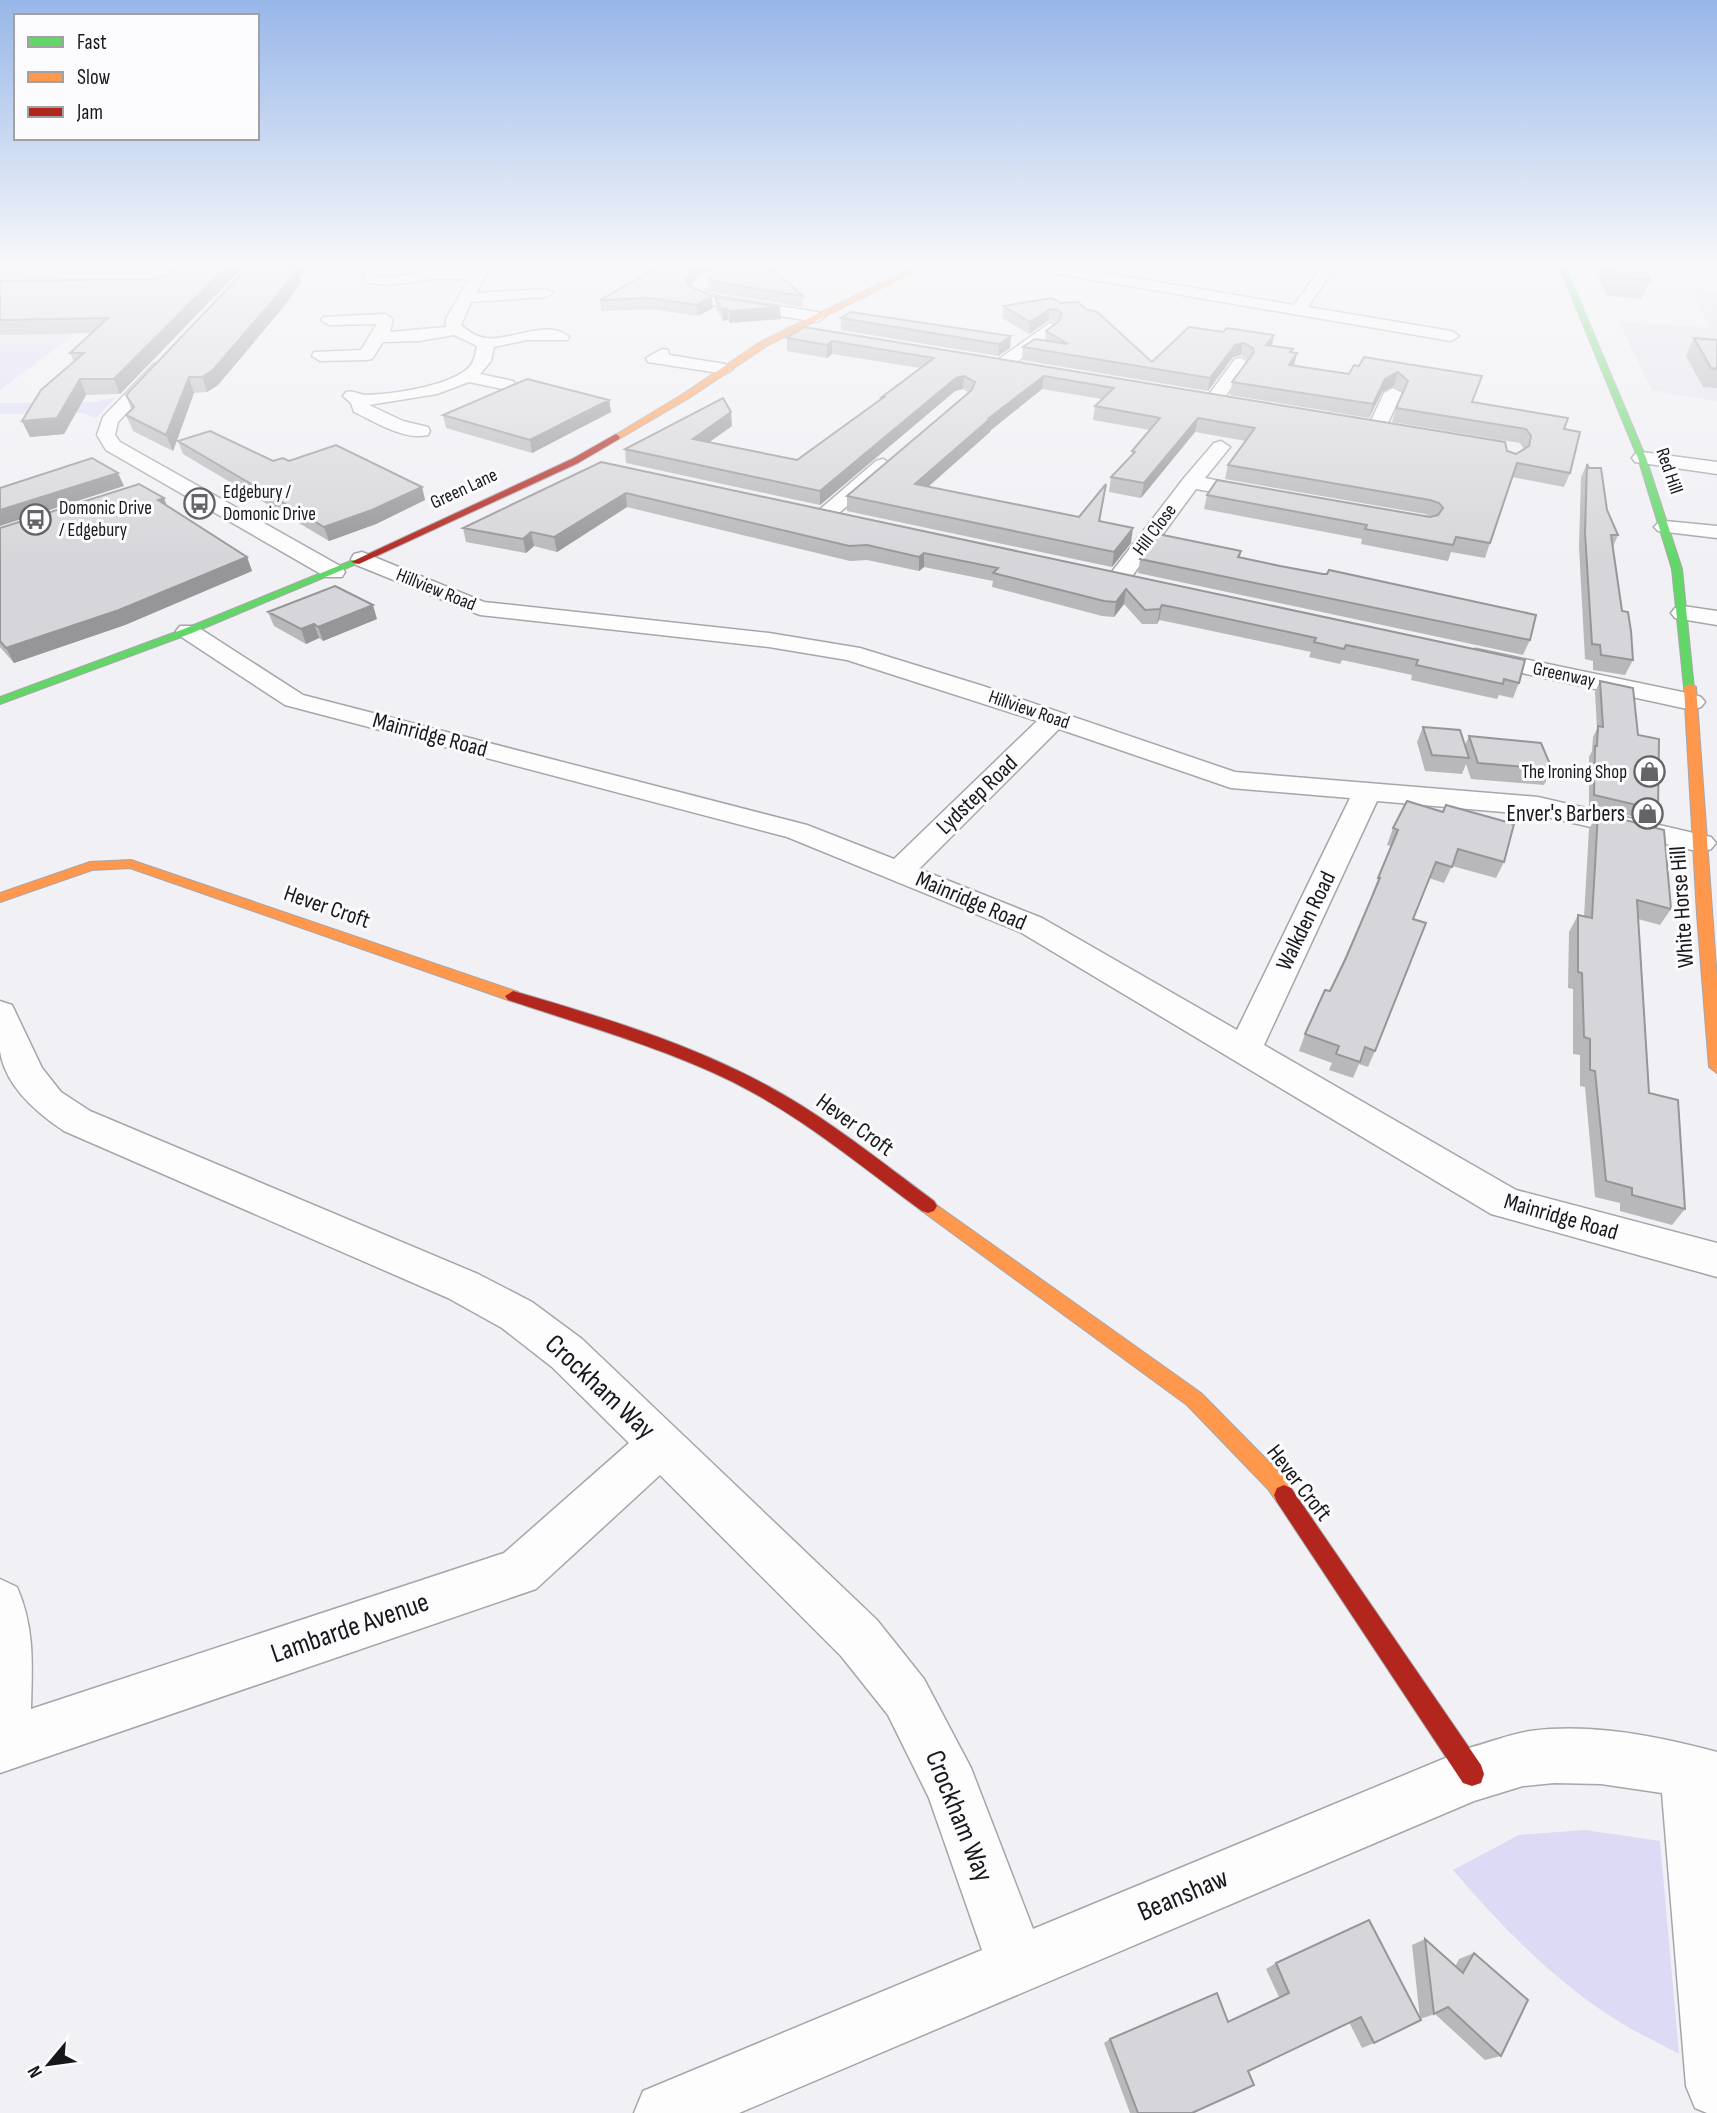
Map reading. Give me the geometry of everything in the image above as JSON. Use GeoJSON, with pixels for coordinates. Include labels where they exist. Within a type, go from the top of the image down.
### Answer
{"type":"FeatureCollection","features":[{"type":"Feature","properties":{"kind":"main road","name":"Green Lane"},"geometry":{"type":"LineString","coordinates":[[0,701],[188,631],[334,572],[575,461],[686,396],[732,365]]}},
{"type":"Feature","properties":{"kind":"main road","name":"Red Hill"},"geometry":{"type":"LineString","coordinates":[[1603,365],[1642,458],[1677,569],[1692,702]]}},
{"type":"Feature","properties":{"kind":"main road","name":"White Horse Hill"},"geometry":{"type":"LineString","coordinates":[[1692,702],[1717,1067]]}},
{"type":"Feature","properties":{"kind":"main road","name":"Hever Croft"},"geometry":{"type":"LineString","coordinates":[[0,898],[90,866],[131,864],[693,1058],[739,1078],[786,1104],[1194,1399],[1275,1482],[1472,1774]]}},
{"type":"Feature","properties":{"kind":"street"},"geometry":{"type":"LineString","coordinates":[[163,365],[109,421],[106,435],[113,446],[334,572]]}},
{"type":"Feature","properties":{"kind":"street"},"geometry":{"type":"LineString","coordinates":[[421,431],[397,425],[360,408],[356,399],[434,389],[469,377],[482,365]]}},
{"type":"Feature","properties":{"kind":"street"},"geometry":{"type":"LineString","coordinates":[[696,365],[724,369]]}},
{"type":"Feature","properties":{"kind":"street"},"geometry":{"type":"LineString","coordinates":[[1000,365],[1028,369]]}},
{"type":"Feature","properties":{"kind":"street"},"geometry":{"type":"LineString","coordinates":[[1239,365],[1207,399],[1240,405]]}},
{"type":"Feature","properties":{"kind":"street"},"geometry":{"type":"LineString","coordinates":[[469,377],[507,385]]}},
{"type":"Feature","properties":{"kind":"street"},"geometry":{"type":"LineString","coordinates":[[1393,393],[1369,426],[1399,431]]}},
{"type":"Feature","properties":{"kind":"street","name":"Hill Close"},"geometry":{"type":"LineString","coordinates":[[1119,578],[1191,482],[1221,447]]}},
{"type":"Feature","properties":{"kind":"street"},"geometry":{"type":"LineString","coordinates":[[825,515],[896,454]]}},
{"type":"Feature","properties":{"kind":"street"},"geometry":{"type":"LineString","coordinates":[[1642,458],[1717,468]]}},
{"type":"Feature","properties":{"kind":"street"},"geometry":{"type":"LineString","coordinates":[[575,461],[601,467]]}},
{"type":"Feature","properties":{"kind":"street"},"geometry":{"type":"LineString","coordinates":[[149,487],[171,480]]}},
{"type":"Feature","properties":{"kind":"street","name":"Hill Close"},"geometry":{"type":"LineString","coordinates":[[1191,482],[1283,498]]}},
{"type":"Feature","properties":{"kind":"street"},"geometry":{"type":"LineString","coordinates":[[798,509],[848,520]]}},
{"type":"Feature","properties":{"kind":"street"},"geometry":{"type":"LineString","coordinates":[[1665,527],[1717,532]]}},
{"type":"Feature","properties":{"kind":"street","name":"Hillview Road"},"geometry":{"type":"LineString","coordinates":[[362,559],[480,608],[769,640],[885,662],[1231,780],[1538,806],[1701,843]]}},
{"type":"Feature","properties":{"kind":"street"},"geometry":{"type":"LineString","coordinates":[[1093,572],[1146,584]]}},
{"type":"Feature","properties":{"kind":"street"},"geometry":{"type":"LineString","coordinates":[[1683,612],[1717,618]]}},
{"type":"Feature","properties":{"kind":"street","name":"Mainridge Road"},"geometry":{"type":"LineString","coordinates":[[188,631],[294,700],[797,831],[900,871],[1031,925],[1505,1203],[1717,1260]]}},
{"type":"Feature","properties":{"kind":"street","name":"Greenway"},"geometry":{"type":"LineString","coordinates":[[1452,650],[1692,702]]}},
{"type":"Feature","properties":{"kind":"street","name":"Lydstep Road"},"geometry":{"type":"LineString","coordinates":[[900,871],[1055,719]]}},
{"type":"Feature","properties":{"kind":"street","name":"Walkden Road"},"geometry":{"type":"LineString","coordinates":[[1244,1050],[1367,793]]}},
{"type":"Feature","properties":{"kind":"street","name":"Crockham Way"},"geometry":{"type":"LineString","coordinates":[[0,1013],[27,1074],[48,1102],[77,1121],[463,1286],[517,1315],[567,1353],[859,1637],[906,1697],[952,1787],[1017,1966]]}},
{"type":"Feature","properties":{"kind":"street","name":"Lambarde Avenue"},"geometry":{"type":"LineString","coordinates":[[1,1746],[519,1572],[661,1444]]}},
{"type":"Feature","properties":{"kind":"street"},"geometry":{"type":"LineString","coordinates":[[0,1604],[8,1642],[1,1746]]}},
{"type":"Feature","properties":{"kind":"street","name":"Beanshaw"},"geometry":{"type":"LineString","coordinates":[[664,2113],[1472,1774],[1528,1758],[1595,1755],[1702,1775]]}},
{"type":"Feature","properties":{"kind":"street"},"geometry":{"type":"LineString","coordinates":[[1702,1775],[1717,2086]]}},
{"type":"Feature","properties":{"kind":"shaded area"},"geometry":{"type":"Polygon","coordinates":[[[0,365],[34,365],[0,390],[0,365]]]}},
{"type":"Feature","properties":{"kind":"shaded area"},"geometry":{"type":"Polygon","coordinates":[[[1639,365],[1717,365],[1717,401],[1652,390],[1639,365]]]}},
{"type":"Feature","properties":{"kind":"shaded area"},"geometry":{"type":"Polygon","coordinates":[[[116,397],[96,418],[82,413],[0,414],[0,403],[95,402],[116,397]]]}},
{"type":"Feature","properties":{"kind":"shaded area"},"geometry":{"type":"Polygon","coordinates":[[[1585,1830],[1660,1841],[1679,2054],[1618,2021],[1572,1989],[1490,1912],[1453,1870],[1519,1835],[1585,1830]]]}},
{"type":"Feature","properties":{"kind":"building"},"geometry":{"type":"Polygon","coordinates":[[[71,365],[128,365],[114,379],[80,379],[57,418],[22,421],[41,390],[71,365]]]}},
{"type":"Feature","properties":{"kind":"building"},"geometry":{"type":"Polygon","coordinates":[[[155,365],[218,365],[202,377],[189,377],[166,435],[126,415],[134,407],[126,395],[155,365]]]}},
{"type":"Feature","properties":{"kind":"building"},"geometry":{"type":"Polygon","coordinates":[[[925,365],[1033,365],[1505,442],[1507,451],[1516,454],[1529,446],[1531,436],[1526,429],[1396,408],[1408,381],[1398,372],[1385,379],[1373,404],[1232,382],[1245,365],[1289,365],[1349,374],[1354,365],[1411,365],[1482,376],[1472,402],[1568,418],[1564,429],[1580,432],[1570,473],[1517,463],[1490,543],[1456,537],[1453,545],[1365,529],[1367,525],[1207,495],[1217,480],[1430,517],[1438,515],[1443,508],[1439,503],[1430,500],[1228,465],[1255,428],[1198,418],[1144,483],[1111,477],[1135,452],[1132,451],[1160,418],[1095,406],[1114,388],[1044,376],[989,418],[915,484],[1079,517],[1106,484],[1099,521],[1133,528],[1114,552],[847,496],[972,390],[975,382],[964,376],[956,378],[820,491],[625,449],[723,398],[731,412],[693,439],[797,460],[925,365]]]}},
{"type":"Feature","properties":{"kind":"building"},"geometry":{"type":"Polygon","coordinates":[[[1129,365],[1220,365],[1210,378],[1129,365]]]}},
{"type":"Feature","properties":{"kind":"building"},"geometry":{"type":"Polygon","coordinates":[[[527,379],[609,400],[530,440],[443,415],[527,379]]]}},
{"type":"Feature","properties":{"kind":"building"},"geometry":{"type":"Polygon","coordinates":[[[210,431],[273,461],[283,458],[289,461],[336,445],[422,487],[372,510],[324,527],[178,441],[210,431]]]}},
{"type":"Feature","properties":{"kind":"building"},"geometry":{"type":"Polygon","coordinates":[[[92,458],[118,473],[0,510],[0,488],[92,458]]]}},
{"type":"Feature","properties":{"kind":"building"},"geometry":{"type":"Polygon","coordinates":[[[601,462],[1525,660],[1519,683],[1504,679],[1503,684],[1416,665],[1418,660],[1346,645],[1344,649],[1314,642],[1316,638],[1182,609],[1162,605],[1160,609],[1145,610],[1126,589],[1116,602],[1104,601],[993,573],[998,568],[924,553],[919,557],[867,545],[849,546],[626,493],[554,537],[531,532],[523,539],[463,528],[601,462]]]}},
{"type":"Feature","properties":{"kind":"building"},"geometry":{"type":"Polygon","coordinates":[[[1587,464],[1589,468],[1601,468],[1607,510],[1618,535],[1611,535],[1622,611],[1628,612],[1633,660],[1601,655],[1600,645],[1592,644],[1585,533],[1587,464]]]}},
{"type":"Feature","properties":{"kind":"building"},"geometry":{"type":"Polygon","coordinates":[[[139,484],[164,498],[158,500],[247,557],[119,610],[6,648],[0,641],[0,528],[139,484]]]}},
{"type":"Feature","properties":{"kind":"building"},"geometry":{"type":"Polygon","coordinates":[[[1158,534],[1241,551],[1238,557],[1280,566],[1323,574],[1327,574],[1329,570],[1536,615],[1530,640],[1140,559],[1158,534]]]}},
{"type":"Feature","properties":{"kind":"building"},"geometry":{"type":"Polygon","coordinates":[[[335,586],[373,605],[318,627],[314,624],[301,629],[268,612],[335,586]]]}},
{"type":"Feature","properties":{"kind":"building"},"geometry":{"type":"Polygon","coordinates":[[[1600,681],[1633,688],[1638,735],[1659,739],[1658,810],[1594,795],[1595,746],[1598,726],[1603,727],[1600,681]]]}},
{"type":"Feature","properties":{"kind":"building"},"geometry":{"type":"Polygon","coordinates":[[[1423,727],[1460,730],[1469,758],[1432,755],[1423,727]]]}},
{"type":"Feature","properties":{"kind":"building"},"geometry":{"type":"Polygon","coordinates":[[[1469,736],[1541,743],[1552,769],[1478,763],[1469,736]]]}},
{"type":"Feature","properties":{"kind":"building"},"geometry":{"type":"Polygon","coordinates":[[[1407,801],[1443,812],[1446,805],[1514,824],[1504,862],[1458,849],[1452,867],[1436,862],[1413,919],[1426,923],[1375,1051],[1365,1047],[1360,1062],[1336,1054],[1339,1046],[1305,1034],[1325,990],[1330,991],[1346,958],[1398,830],[1393,828],[1407,801]]]}},
{"type":"Feature","properties":{"kind":"building"},"geometry":{"type":"Polygon","coordinates":[[[1598,813],[1664,830],[1671,909],[1637,900],[1649,1093],[1678,1100],[1685,1209],[1632,1195],[1632,1188],[1606,1181],[1595,1071],[1590,1070],[1590,1039],[1584,1037],[1582,973],[1578,972],[1578,915],[1592,918],[1598,813]]]}},
{"type":"Feature","properties":{"kind":"building"},"geometry":{"type":"Polygon","coordinates":[[[1369,1920],[1421,2020],[1374,2043],[1361,2017],[1248,2071],[1254,2085],[1192,2113],[1138,2113],[1110,2039],[1217,1993],[1228,2022],[1289,1993],[1276,1963],[1369,1920]]]}},
{"type":"Feature","properties":{"kind":"building"},"geometry":{"type":"Polygon","coordinates":[[[1425,1939],[1463,1973],[1474,1953],[1528,2000],[1501,2056],[1448,2007],[1434,2014],[1425,1939]]]}},
{"type":"Feature","properties":{"kind":"traffic: fast"},"geometry":{"type":"LineString","coordinates":[[1603,365],[1642,458],[1677,569],[1690,687]]}},
{"type":"Feature","properties":{"kind":"traffic: fast"},"geometry":{"type":"LineString","coordinates":[[0,701],[188,631],[356,562]]}},
{"type":"Feature","properties":{"kind":"traffic: slow"},"geometry":{"type":"LineString","coordinates":[[616,437],[733,365]]}},
{"type":"Feature","properties":{"kind":"traffic: slow"},"geometry":{"type":"LineString","coordinates":[[1690,687],[1704,914],[1717,1067]]}},
{"type":"Feature","properties":{"kind":"traffic: slow"},"geometry":{"type":"LineString","coordinates":[[0,898],[90,866],[131,864],[513,996]]}},
{"type":"Feature","properties":{"kind":"traffic: slow"},"geometry":{"type":"LineString","coordinates":[[928,1206],[1194,1399],[1275,1482],[1284,1495]]}},
{"type":"Feature","properties":{"kind":"traffic: jam"},"geometry":{"type":"LineString","coordinates":[[356,562],[575,461],[616,437]]}},
{"type":"Feature","properties":{"kind":"traffic: jam"},"geometry":{"type":"LineString","coordinates":[[513,996],[656,1044],[739,1078],[813,1121],[928,1206]]}},
{"type":"Feature","properties":{"kind":"traffic: jam"},"geometry":{"type":"LineString","coordinates":[[1284,1495],[1472,1774]]}},
{"type":"Feature","properties":{"kind":"place","name":"Edgebury / Domonic Drive"},"geometry":{"type":"Point","coordinates":[200,503]}},
{"type":"Feature","properties":{"kind":"place","name":"Domonic Drive / Edgebury"},"geometry":{"type":"Point","coordinates":[36,519]}},
{"type":"Feature","properties":{"kind":"place","name":"The Ironing Shop"},"geometry":{"type":"Point","coordinates":[1650,772]}},
{"type":"Feature","properties":{"kind":"place","name":"Enver's Barbers"},"geometry":{"type":"Point","coordinates":[1648,814]}}]}
